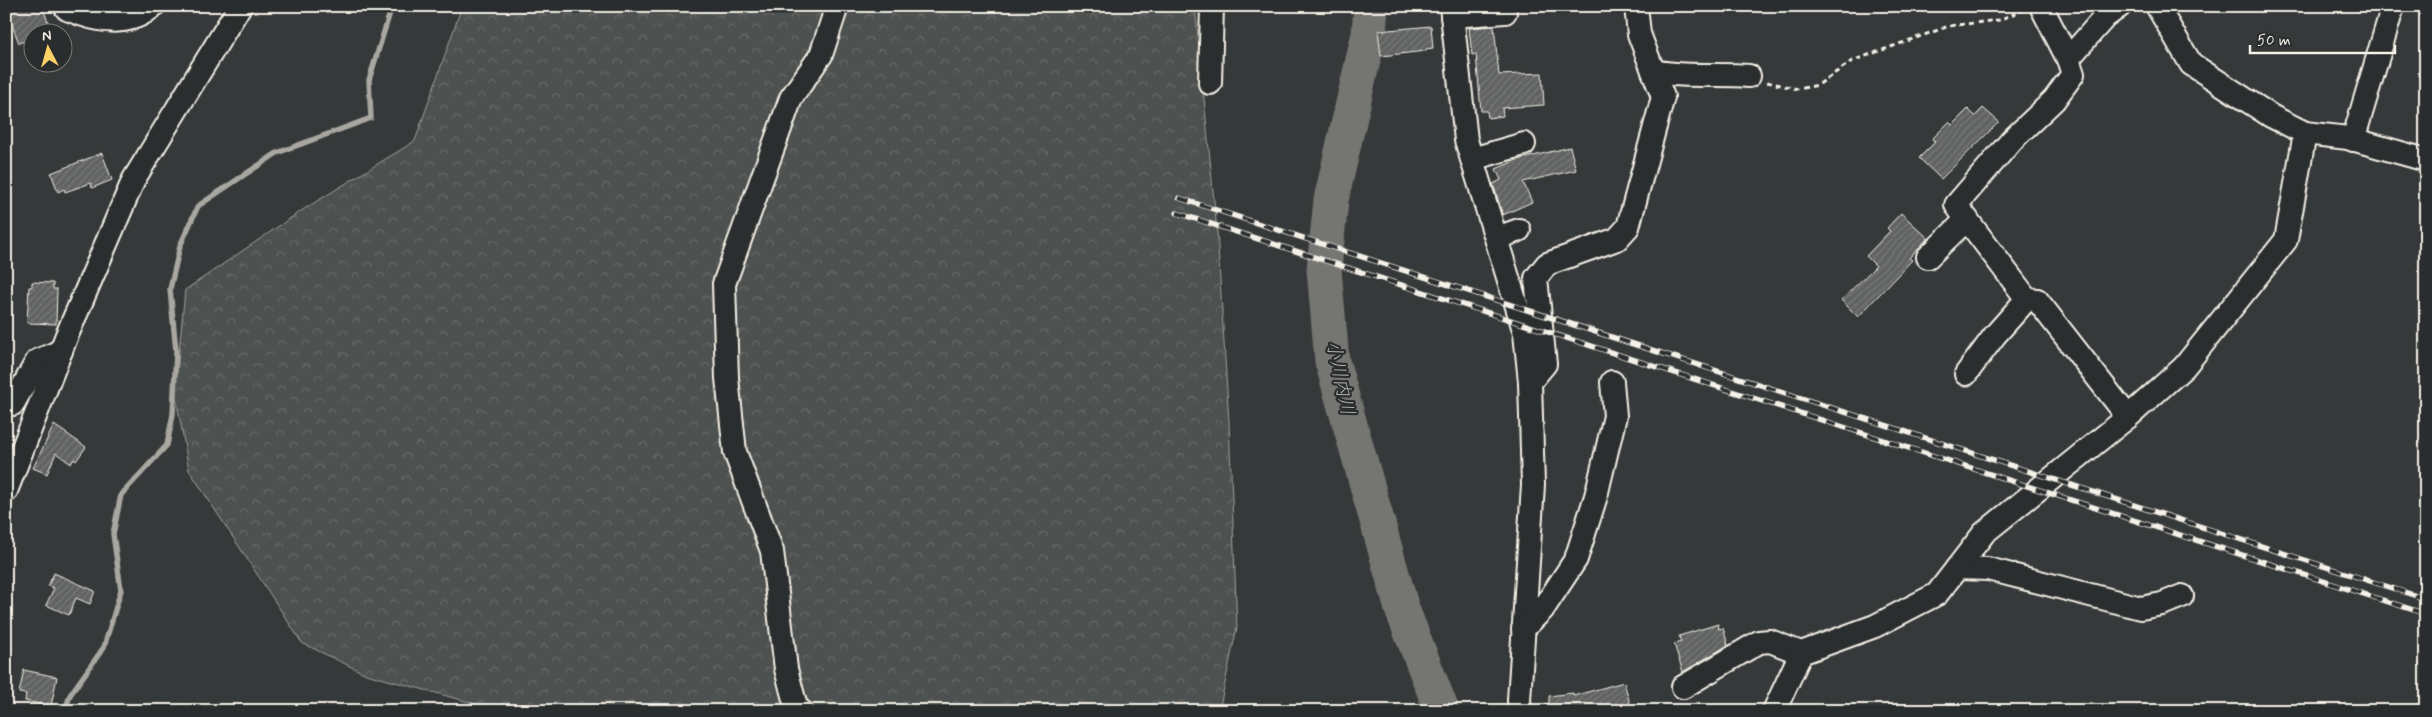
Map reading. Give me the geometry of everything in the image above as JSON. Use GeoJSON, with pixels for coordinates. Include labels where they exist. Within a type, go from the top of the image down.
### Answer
{"type":"FeatureCollection","features":[{"type":"Feature","properties":{"kind":"street"},"geometry":{"type":"LineString","coordinates":[[65,6],[67,10],[85,17],[116,22],[142,16],[153,6]]}},
{"type":"Feature","properties":{"kind":"street"},"geometry":{"type":"LineString","coordinates":[[6,491],[61,351],[134,180],[240,6]]}},
{"type":"Feature","properties":{"kind":"street"},"geometry":{"type":"LineString","coordinates":[[801,711],[796,707],[786,669],[772,551],[735,452],[727,378],[724,284],[791,98],[821,55],[837,6]]}},
{"type":"Feature","properties":{"kind":"street"},"geometry":{"type":"LineString","coordinates":[[1210,83],[1212,6]]}},
{"type":"Feature","properties":{"kind":"street"},"geometry":{"type":"LineString","coordinates":[[1530,382],[1545,364],[1536,278],[1547,264],[1617,239],[1628,226],[1663,97],[1639,34],[1636,6]]}},
{"type":"Feature","properties":{"kind":"street"},"geometry":{"type":"LineString","coordinates":[[2068,59],[2105,17],[2120,6]]}},
{"type":"Feature","properties":{"kind":"street"},"geometry":{"type":"LineString","coordinates":[[2157,6],[2191,64],[2271,116],[2305,133],[2353,140],[2426,160]]}},
{"type":"Feature","properties":{"kind":"street"},"geometry":{"type":"LineString","coordinates":[[2353,140],[2393,6]]}},
{"type":"Feature","properties":{"kind":"street"},"geometry":{"type":"LineString","coordinates":[[2033,8],[2068,59],[2073,74],[2054,100],[2012,140],[1956,205],[2028,299],[2037,300],[2128,417]]}},
{"type":"Feature","properties":{"kind":"street"},"geometry":{"type":"LineString","coordinates":[[1505,12],[1452,11],[1466,140],[1524,333],[1530,382],[1533,485],[1520,711]]}},
{"type":"Feature","properties":{"kind":"street"},"geometry":{"type":"LineString","coordinates":[[1653,71],[1676,76],[1725,74],[1749,76]]}},
{"type":"Feature","properties":{"kind":"street"},"geometry":{"type":"LineString","coordinates":[[1683,687],[1759,642],[1770,641],[1801,653],[1875,626],[1937,594],[1984,533],[2128,417],[2184,367],[2286,240],[2305,133]]}},
{"type":"Feature","properties":{"kind":"street"},"geometry":{"type":"LineString","coordinates":[[1472,159],[1524,144]]}},
{"type":"Feature","properties":{"kind":"street"},"geometry":{"type":"LineString","coordinates":[[1928,257],[1967,219]]}},
{"type":"Feature","properties":{"kind":"street"},"geometry":{"type":"LineString","coordinates":[[1497,238],[1519,230]]}},
{"type":"Feature","properties":{"kind":"street"},"geometry":{"type":"LineString","coordinates":[[1966,374],[1995,335],[2028,299]]}},
{"type":"Feature","properties":{"kind":"street"},"geometry":{"type":"LineString","coordinates":[[6,402],[13,404],[38,361],[61,351]]}},
{"type":"Feature","properties":{"kind":"street"},"geometry":{"type":"LineString","coordinates":[[1524,629],[1543,609],[1576,559],[1596,496],[1615,416],[1612,382]]}},
{"type":"Feature","properties":{"kind":"street"},"geometry":{"type":"LineString","coordinates":[[1957,568],[1988,569],[2141,608],[2162,604],[2182,596]]}},
{"type":"Feature","properties":{"kind":"street"},"geometry":{"type":"LineString","coordinates":[[1774,711],[1801,653]]}},
{"type":"Feature","properties":{"kind":"path"},"geometry":{"type":"LineString","coordinates":[[1749,76],[1776,85],[1798,89],[1818,85],[1852,61],[1949,26],[1999,20],[2033,8]]}},
{"type":"Feature","properties":{"kind":"green space"},"geometry":{"type":"Polygon","coordinates":[[[462,6],[1195,6],[1217,231],[1229,422],[1237,627],[1219,711],[502,711],[366,674],[302,643],[189,470],[175,392],[185,290],[301,211],[415,141],[462,6]]]}},
{"type":"Feature","properties":{"kind":"building"},"geometry":{"type":"Polygon","coordinates":[[[22,6],[42,6],[48,22],[22,22],[22,42],[19,43],[7,12],[22,6]]]}},
{"type":"Feature","properties":{"kind":"building"},"geometry":{"type":"Polygon","coordinates":[[[1431,26],[1433,48],[1426,49],[1426,51],[1381,56],[1378,31],[1431,26]]]}},
{"type":"Feature","properties":{"kind":"building"},"geometry":{"type":"Polygon","coordinates":[[[1494,26],[1499,75],[1542,73],[1544,105],[1502,108],[1503,116],[1488,118],[1487,111],[1481,111],[1476,54],[1472,55],[1469,28],[1494,26]]]}},
{"type":"Feature","properties":{"kind":"building"},"geometry":{"type":"Polygon","coordinates":[[[1983,108],[1999,122],[1941,179],[1919,158],[1935,142],[1932,139],[1949,122],[1952,125],[1968,109],[1975,116],[1983,108]]]}},
{"type":"Feature","properties":{"kind":"building"},"geometry":{"type":"Polygon","coordinates":[[[1570,147],[1576,170],[1523,182],[1532,202],[1503,215],[1493,184],[1501,180],[1496,169],[1517,160],[1570,147]]]}},
{"type":"Feature","properties":{"kind":"building"},"geometry":{"type":"Polygon","coordinates":[[[102,153],[112,180],[92,188],[91,183],[65,192],[64,189],[58,192],[51,173],[102,153]]]}},
{"type":"Feature","properties":{"kind":"building"},"geometry":{"type":"Polygon","coordinates":[[[1901,213],[1928,238],[1909,258],[1912,260],[1858,317],[1841,300],[1876,266],[1866,256],[1890,231],[1887,228],[1901,213]]]}},
{"type":"Feature","properties":{"kind":"building"},"geometry":{"type":"Polygon","coordinates":[[[32,282],[53,283],[53,289],[57,289],[56,324],[27,323],[29,287],[32,287],[32,282]]]}},
{"type":"Feature","properties":{"kind":"building"},"geometry":{"type":"Polygon","coordinates":[[[54,425],[86,447],[76,461],[74,459],[71,464],[56,453],[47,474],[33,468],[54,425]]]}},
{"type":"Feature","properties":{"kind":"building"},"geometry":{"type":"Polygon","coordinates":[[[54,573],[95,591],[90,604],[76,598],[69,615],[46,605],[54,588],[48,586],[54,573]]]}},
{"type":"Feature","properties":{"kind":"building"},"geometry":{"type":"Polygon","coordinates":[[[1718,624],[1719,629],[1723,628],[1728,645],[1683,672],[1674,644],[1681,642],[1679,636],[1718,624]]]}},
{"type":"Feature","properties":{"kind":"building"},"geometry":{"type":"Polygon","coordinates":[[[24,670],[57,677],[51,706],[25,701],[26,694],[19,693],[24,670]]]}},
{"type":"Feature","properties":{"kind":"building"},"geometry":{"type":"Polygon","coordinates":[[[1624,682],[1632,711],[1538,711],[1537,706],[1549,703],[1549,696],[1573,693],[1573,696],[1624,682]]]}},
{"type":"Feature","properties":{"kind":"waterway"},"geometry":{"type":"LineString","coordinates":[[65,711],[70,695],[104,647],[121,590],[113,534],[121,495],[167,445],[173,414],[176,351],[170,289],[180,246],[198,206],[277,153],[371,118],[369,80],[392,6]]}},
{"type":"Feature","properties":{"kind":"waterway","name":"小川内川"},"geometry":{"type":"LineString","coordinates":[[1371,6],[1369,34],[1331,200],[1324,269],[1332,361],[1402,609],[1442,711]]}},
{"type":"Feature","properties":{"kind":"railway"},"geometry":{"type":"LineString","coordinates":[[1179,198],[2426,599]]}},
{"type":"Feature","properties":{"kind":"railway"},"geometry":{"type":"LineString","coordinates":[[1177,213],[2426,614]]}}]}
